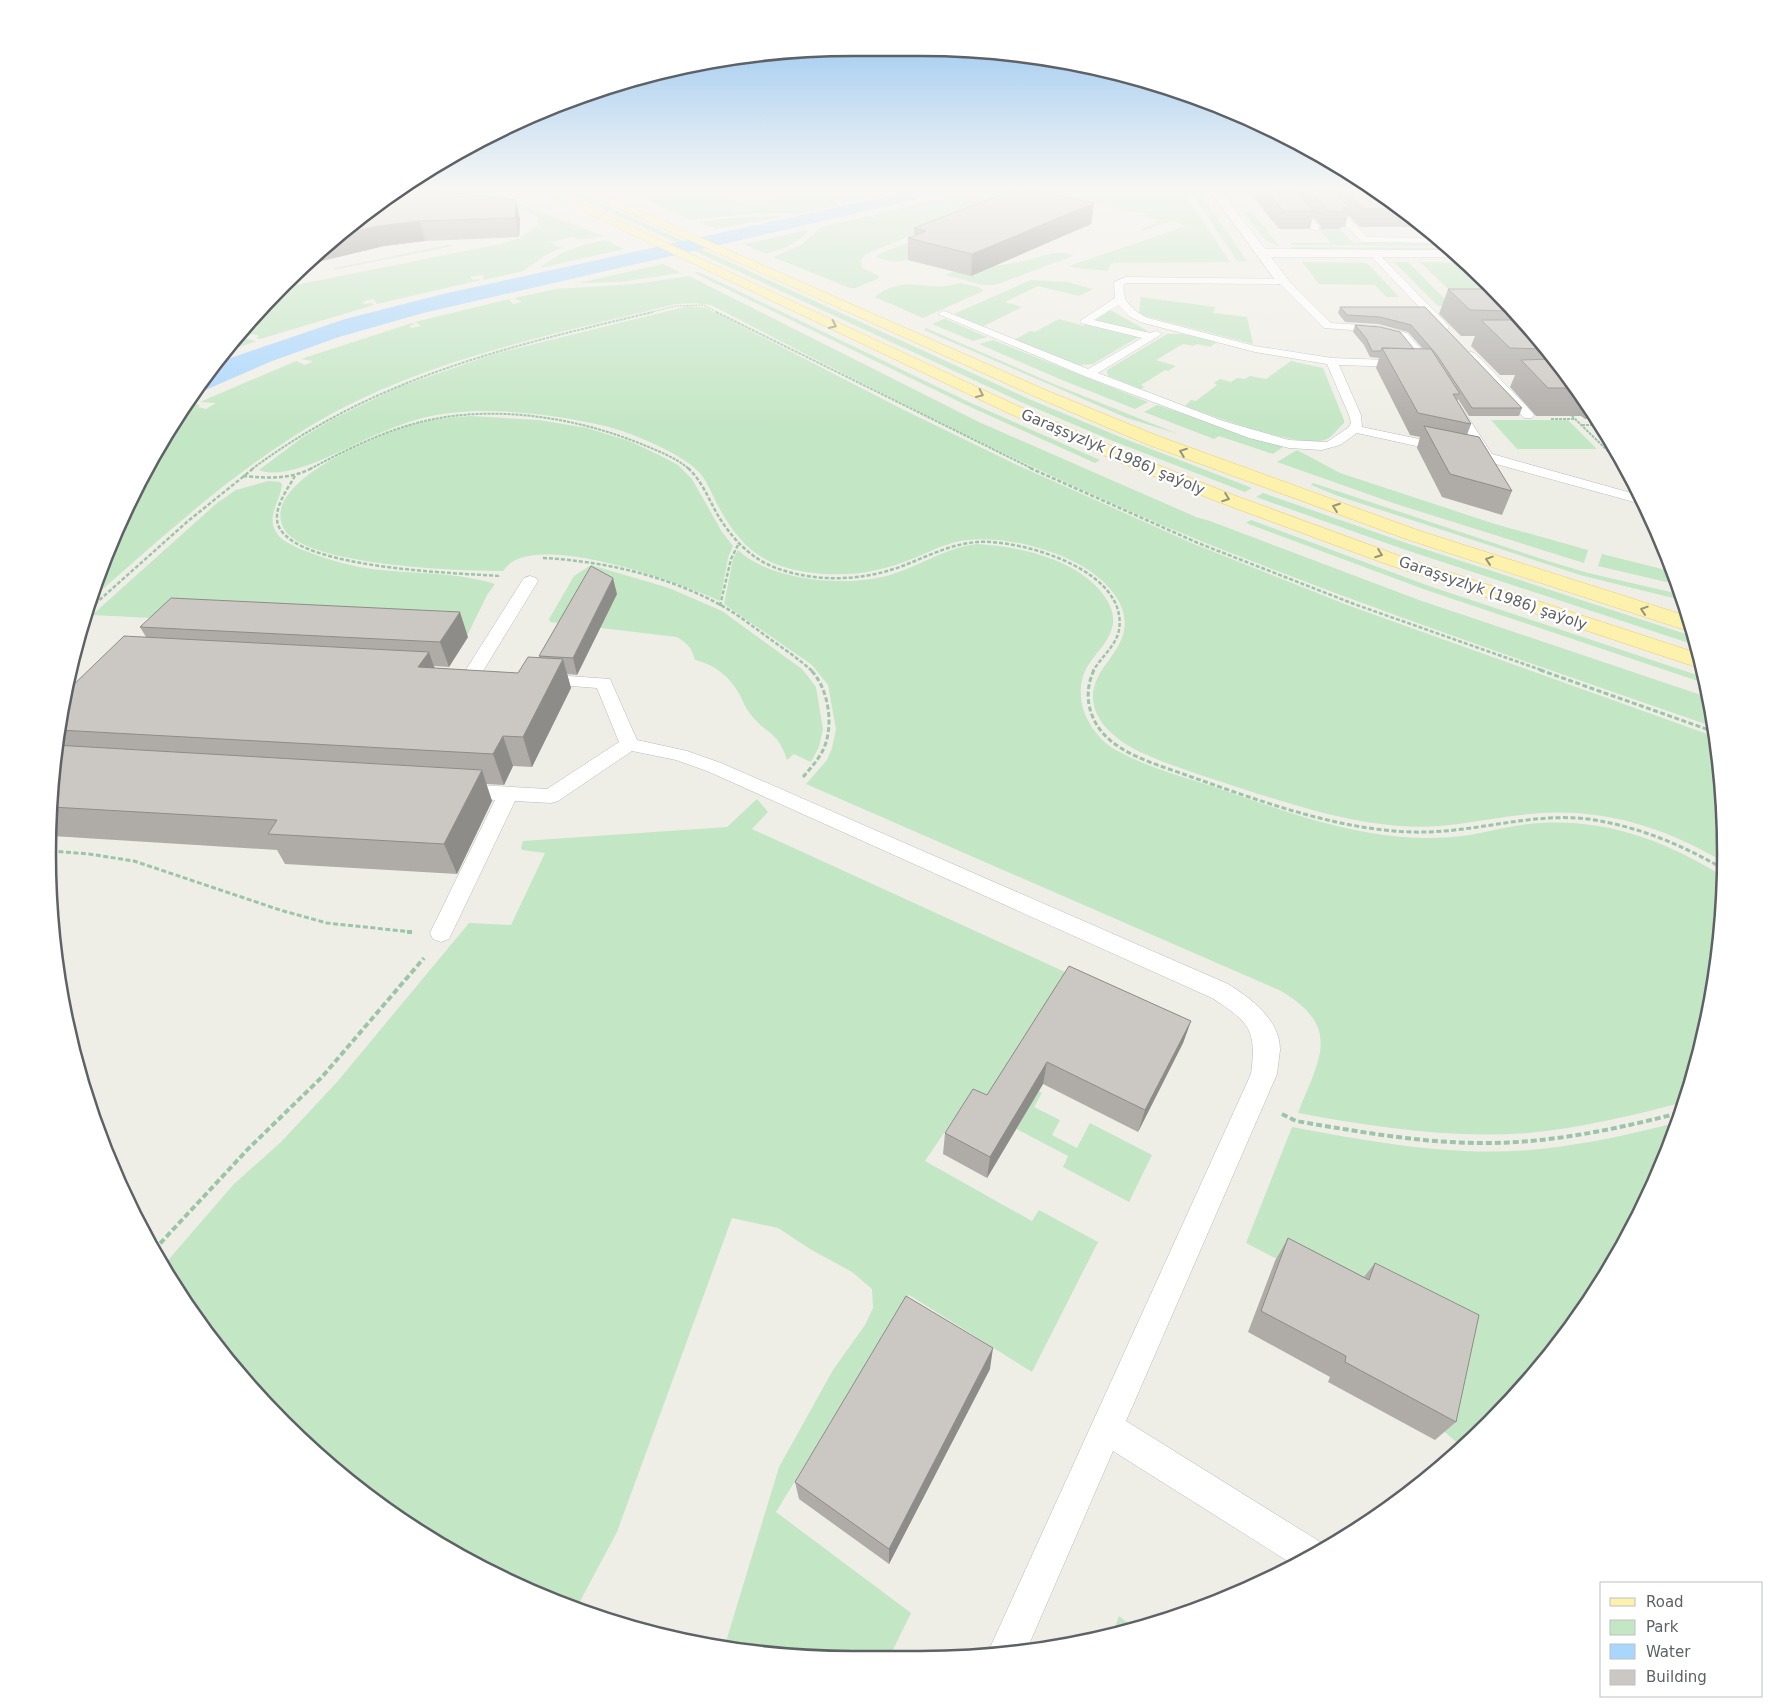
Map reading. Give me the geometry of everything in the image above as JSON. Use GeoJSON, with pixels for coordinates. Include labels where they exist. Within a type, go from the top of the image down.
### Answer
{"type":"FeatureCollection","features":[{"type":"Feature","properties":{"kind":"main road","name":"Garaşsyzlyk (1986) şaýoly"},"geometry":{"type":"LineString","coordinates":[[717,271],[1012,409],[1144,466],[1394,560],[1693,659]]}},
{"type":"Feature","properties":{"kind":"main road","name":"Garaşsyzlyk (1986) şaýoly"},"geometry":{"type":"LineString","coordinates":[[767,271],[1042,394],[1160,443],[1413,535],[1682,621]]}},
{"type":"Feature","properties":{"kind":"street"},"geometry":{"type":"LineString","coordinates":[[1275,271],[1283,281]]}},
{"type":"Feature","properties":{"kind":"lane"},"geometry":{"type":"LineString","coordinates":[[1390,271],[1452,335]]}},
{"type":"Feature","properties":{"kind":"lane"},"geometry":{"type":"LineString","coordinates":[[943,314],[1088,374],[1207,419],[1281,443],[1304,446],[1330,445],[1355,429],[1357,423],[1339,361],[1338,343],[1328,326],[1283,281],[1126,280],[1119,282],[1118,286],[1127,312],[1136,317],[1170,327],[1255,349],[1339,361],[1431,369],[1404,334],[1378,329],[1328,326]]}},
{"type":"Feature","properties":{"kind":"lane"},"geometry":{"type":"LineString","coordinates":[[1121,299],[1085,321],[1151,338]]}},
{"type":"Feature","properties":{"kind":"lane"},"geometry":{"type":"LineString","coordinates":[[1088,374],[1170,327]]}},
{"type":"Feature","properties":{"kind":"lane"},"geometry":{"type":"LineString","coordinates":[[1464,348],[1502,381],[1528,415]]}},
{"type":"Feature","properties":{"kind":"lane"},"geometry":{"type":"LineString","coordinates":[[1447,394],[1487,458]]}},
{"type":"Feature","properties":{"kind":"lane"},"geometry":{"type":"LineString","coordinates":[[1355,429],[1487,458],[1632,496]]}},
{"type":"Feature","properties":{"kind":"lane"},"geometry":{"type":"LineString","coordinates":[[471,676],[530,581]]}},
{"type":"Feature","properties":{"kind":"lane"},"geometry":{"type":"LineString","coordinates":[[451,675],[490,677]]}},
{"type":"Feature","properties":{"kind":"lane"},"geometry":{"type":"LineString","coordinates":[[518,678],[604,682],[629,744]]}},
{"type":"Feature","properties":{"kind":"lane"},"geometry":{"type":"LineString","coordinates":[[439,790],[551,796],[629,744],[680,755],[714,768],[1220,991],[1242,1005],[1260,1026],[1267,1048],[1264,1074],[1010,1645]]}},
{"type":"Feature","properties":{"kind":"lane"},"geometry":{"type":"LineString","coordinates":[[441,934],[508,794]]}},
{"type":"Feature","properties":{"kind":"lane"},"geometry":{"type":"LineString","coordinates":[[1107,1428],[1304,1551]]}},
{"type":"Feature","properties":{"kind":"path"},"geometry":{"type":"LineString","coordinates":[[97,602],[242,476],[297,437],[328,419],[373,397],[443,368],[546,338],[676,306],[703,305],[1021,464],[1198,543],[1354,604],[1706,729]]}},
{"type":"Feature","properties":{"kind":"path"},"geometry":{"type":"LineString","coordinates":[[504,576],[362,564],[313,550],[290,541],[280,530],[276,514],[281,499],[296,476],[323,461],[383,434],[417,422],[441,416],[488,414],[570,422],[624,436],[683,464],[698,479],[727,532],[738,545],[754,558],[780,569],[816,576],[846,578],[873,575],[890,571],[967,543],[1003,543],[1037,551],[1088,574],[1100,584],[1116,606],[1119,623],[1114,643],[1093,670],[1089,679],[1088,705],[1099,729],[1108,739],[1140,757],[1254,797],[1338,822],[1402,832],[1431,832],[1466,830],[1536,818],[1587,819],[1612,822],[1659,835],[1717,865]]}},
{"type":"Feature","properties":{"kind":"path"},"geometry":{"type":"LineString","coordinates":[[1545,418],[1575,419]]}},
{"type":"Feature","properties":{"kind":"path"},"geometry":{"type":"LineString","coordinates":[[1581,425],[1591,425]]}},
{"type":"Feature","properties":{"kind":"path"},"geometry":{"type":"LineString","coordinates":[[242,476],[296,476]]}},
{"type":"Feature","properties":{"kind":"path"},"geometry":{"type":"LineString","coordinates":[[720,606],[731,559],[738,545]]}},
{"type":"Feature","properties":{"kind":"path"},"geometry":{"type":"LineString","coordinates":[[537,558],[556,558],[594,563],[672,586],[720,606],[748,623],[808,667],[823,686],[830,729],[825,748],[814,766],[782,798]]}},
{"type":"Feature","properties":{"kind":"path"},"geometry":{"type":"LineString","coordinates":[[56,851],[134,861],[280,910],[327,923],[441,934]]}},
{"type":"Feature","properties":{"kind":"path"},"geometry":{"type":"LineString","coordinates":[[159,1245],[248,1149],[322,1076],[417,968],[441,934]]}},
{"type":"Feature","properties":{"kind":"path"},"geometry":{"type":"LineString","coordinates":[[1253,1098],[1296,1120],[1397,1137],[1491,1143],[1534,1141],[1586,1133],[1672,1114]]}},
{"type":"Feature","properties":{"kind":"green space"},"geometry":{"type":"Polygon","coordinates":[[[367,271],[523,271],[484,280],[482,278],[485,277],[482,275],[470,277],[473,280],[481,280],[377,304],[373,299],[362,302],[374,305],[260,339],[256,338],[259,336],[253,334],[247,336],[295,285],[367,271]]]}},
{"type":"Feature","properties":{"kind":"green space"},"geometry":{"type":"Polygon","coordinates":[[[633,271],[676,271],[681,273],[621,282],[578,283],[633,271]]]}},
{"type":"Feature","properties":{"kind":"green space"},"geometry":{"type":"Polygon","coordinates":[[[737,271],[748,271],[1029,399],[1120,437],[1252,488],[1245,492],[1113,441],[1021,402],[737,271]]]}},
{"type":"Feature","properties":{"kind":"green space"},"geometry":{"type":"Polygon","coordinates":[[[807,271],[868,271],[879,276],[879,278],[856,288],[850,288],[807,271]]]}},
{"type":"Feature","properties":{"kind":"green space"},"geometry":{"type":"Polygon","coordinates":[[[964,271],[1034,271],[995,285],[983,285],[945,275],[964,271]]]}},
{"type":"Feature","properties":{"kind":"green space"},"geometry":{"type":"Polygon","coordinates":[[[1309,271],[1374,271],[1399,297],[1386,297],[1375,285],[1319,284],[1309,271]]]}},
{"type":"Feature","properties":{"kind":"green space"},"geometry":{"type":"Polygon","coordinates":[[[1403,271],[1417,271],[1452,306],[1438,306],[1403,271]]]}},
{"type":"Feature","properties":{"kind":"green space"},"geometry":{"type":"Polygon","coordinates":[[[1429,271],[1463,271],[1497,305],[1464,304],[1429,271]]]}},
{"type":"Feature","properties":{"kind":"green space"},"geometry":{"type":"Polygon","coordinates":[[[699,272],[971,403],[1100,460],[1095,463],[966,405],[694,273],[699,272]]]}},
{"type":"Feature","properties":{"kind":"green space"},"geometry":{"type":"Polygon","coordinates":[[[689,276],[981,423],[1196,517],[1419,600],[1700,695],[1706,724],[1393,614],[1203,542],[1016,459],[893,399],[711,305],[694,303],[676,304],[496,349],[451,363],[365,397],[324,418],[261,458],[173,527],[102,590],[117,548],[138,501],[163,455],[196,404],[200,405],[198,407],[206,409],[216,403],[200,402],[296,361],[305,365],[313,361],[301,359],[412,323],[415,324],[409,326],[412,328],[421,326],[415,322],[509,299],[513,304],[522,302],[514,298],[556,289],[635,284],[689,276]]]}},
{"type":"Feature","properties":{"kind":"green space"},"geometry":{"type":"Polygon","coordinates":[[[1031,280],[1067,282],[1093,289],[1079,296],[1038,286],[1005,302],[1022,307],[982,327],[954,314],[1031,280]]]}},
{"type":"Feature","properties":{"kind":"green space"},"geometry":{"type":"Polygon","coordinates":[[[960,283],[979,287],[983,291],[923,318],[875,297],[886,290],[907,284],[948,286],[960,283]]]}},
{"type":"Feature","properties":{"kind":"green space"},"geometry":{"type":"Polygon","coordinates":[[[1141,297],[1215,307],[1213,313],[1247,317],[1253,344],[1141,315],[1139,312],[1141,297]]]}},
{"type":"Feature","properties":{"kind":"green space"},"geometry":{"type":"Polygon","coordinates":[[[688,306],[706,308],[902,409],[1017,465],[1194,544],[1350,606],[1707,734],[1715,801],[1717,858],[1653,829],[1629,822],[1581,813],[1530,814],[1465,823],[1416,827],[1360,821],[1284,802],[1159,760],[1124,743],[1113,735],[1097,715],[1093,703],[1093,690],[1098,677],[1122,637],[1125,627],[1124,617],[1122,607],[1111,590],[1103,581],[1080,565],[1045,550],[1006,541],[987,539],[952,543],[898,564],[857,573],[815,573],[785,567],[759,556],[749,548],[731,528],[704,479],[691,465],[655,444],[605,426],[518,412],[473,411],[452,413],[402,424],[300,468],[271,472],[259,470],[303,437],[333,419],[399,387],[494,354],[688,306]]]}},
{"type":"Feature","properties":{"kind":"green space"},"geometry":{"type":"Polygon","coordinates":[[[1110,310],[1148,331],[1144,334],[1093,321],[1110,310]]]}},
{"type":"Feature","properties":{"kind":"green space"},"geometry":{"type":"Polygon","coordinates":[[[945,319],[987,337],[973,341],[932,324],[945,319]]]}},
{"type":"Feature","properties":{"kind":"green space"},"geometry":{"type":"Polygon","coordinates":[[[1059,319],[1084,326],[1088,323],[1140,336],[1093,364],[1078,365],[1014,340],[1030,331],[1035,332],[1059,319]]]}},
{"type":"Feature","properties":{"kind":"green space"},"geometry":{"type":"Polygon","coordinates":[[[926,328],[1056,385],[1178,434],[1127,418],[924,330],[926,328]]]}},
{"type":"Feature","properties":{"kind":"green space"},"geometry":{"type":"Polygon","coordinates":[[[1167,334],[1183,334],[1217,342],[1210,347],[1197,344],[1193,346],[1183,344],[1156,360],[1176,366],[1168,371],[1165,370],[1141,385],[1144,387],[1141,389],[1108,376],[1107,370],[1167,334]]]}},
{"type":"Feature","properties":{"kind":"green space"},"geometry":{"type":"Polygon","coordinates":[[[245,339],[256,341],[238,348],[245,339]]]}},
{"type":"Feature","properties":{"kind":"green space"},"geometry":{"type":"Polygon","coordinates":[[[993,340],[1148,402],[1135,409],[979,344],[993,340]]]}},
{"type":"Feature","properties":{"kind":"green space"},"geometry":{"type":"Polygon","coordinates":[[[1291,361],[1323,368],[1344,420],[1344,423],[1327,439],[1315,441],[1299,440],[1279,436],[1235,424],[1185,406],[1191,400],[1196,401],[1217,385],[1214,383],[1220,379],[1231,382],[1237,378],[1245,379],[1250,376],[1266,379],[1291,361]]]}},
{"type":"Feature","properties":{"kind":"green space"},"geometry":{"type":"Polygon","coordinates":[[[1157,405],[1283,447],[1273,454],[1219,436],[1214,439],[1144,412],[1157,405]]]}},
{"type":"Feature","properties":{"kind":"green space"},"geometry":{"type":"Polygon","coordinates":[[[470,416],[539,420],[587,428],[629,441],[678,465],[692,479],[722,532],[733,546],[728,558],[720,601],[649,574],[590,559],[562,555],[538,555],[516,560],[503,571],[454,570],[386,564],[352,559],[321,551],[298,541],[284,529],[281,511],[289,493],[306,477],[329,461],[354,448],[402,428],[444,418],[470,416]]]}},
{"type":"Feature","properties":{"kind":"green space"},"geometry":{"type":"Polygon","coordinates":[[[1491,420],[1568,420],[1597,449],[1517,449],[1491,420]]]}},
{"type":"Feature","properties":{"kind":"green space"},"geometry":{"type":"Polygon","coordinates":[[[1297,450],[1340,473],[1495,524],[1588,550],[1584,563],[1396,504],[1277,462],[1297,450]]]}},
{"type":"Feature","properties":{"kind":"green space"},"geometry":{"type":"Polygon","coordinates":[[[268,481],[280,482],[282,484],[273,514],[273,526],[283,540],[300,549],[359,567],[461,577],[495,584],[487,595],[468,634],[93,615],[217,503],[236,490],[268,481]]]}},
{"type":"Feature","properties":{"kind":"green space"},"geometry":{"type":"Polygon","coordinates":[[[1313,483],[1588,573],[1672,592],[1674,598],[1580,575],[1338,496],[1311,485],[1313,483]]]}},
{"type":"Feature","properties":{"kind":"green space"},"geometry":{"type":"Polygon","coordinates":[[[1263,493],[1409,544],[1686,634],[1689,643],[1403,549],[1256,497],[1263,493]]]}},
{"type":"Feature","properties":{"kind":"green space"},"geometry":{"type":"Polygon","coordinates":[[[1251,520],[1429,586],[1696,675],[1697,681],[1426,590],[1246,523],[1251,520]]]}},
{"type":"Feature","properties":{"kind":"green space"},"geometry":{"type":"Polygon","coordinates":[[[977,544],[994,545],[1047,557],[1065,564],[1080,573],[1094,584],[1105,597],[1112,610],[1113,624],[1106,640],[1083,676],[1081,700],[1084,712],[1097,734],[1116,750],[1139,761],[1283,811],[1355,830],[1403,837],[1436,838],[1470,835],[1514,826],[1541,823],[1589,825],[1635,835],[1657,843],[1679,852],[1716,872],[1710,958],[1690,1060],[1676,1104],[1627,1116],[1548,1131],[1499,1134],[1441,1133],[1355,1123],[1298,1113],[1313,1076],[1321,1046],[1319,1032],[1313,1018],[1300,1005],[1281,991],[806,784],[827,760],[832,748],[836,729],[828,685],[812,665],[724,604],[733,559],[738,550],[752,561],[790,575],[834,581],[856,581],[893,574],[945,552],[977,544]]]}},
{"type":"Feature","properties":{"kind":"green space"},"geometry":{"type":"Polygon","coordinates":[[[1602,554],[1664,569],[1669,583],[1598,566],[1602,554]]]}},
{"type":"Feature","properties":{"kind":"green space"},"geometry":{"type":"Polygon","coordinates":[[[591,565],[669,588],[722,611],[802,669],[816,687],[823,729],[819,747],[811,762],[794,754],[787,760],[776,738],[751,715],[731,682],[715,668],[695,660],[689,646],[677,637],[550,622],[549,619],[574,576],[591,565]]]}},
{"type":"Feature","properties":{"kind":"green space"},"geometry":{"type":"Polygon","coordinates":[[[757,799],[768,812],[752,829],[1122,998],[1013,1078],[1042,1093],[1034,1107],[1060,1120],[1052,1135],[1077,1148],[1090,1123],[1152,1155],[1129,1202],[1063,1167],[1068,1156],[965,1102],[925,1161],[1032,1221],[1039,1210],[1098,1242],[1032,1372],[909,1295],[776,1512],[911,1613],[892,1651],[801,1649],[727,1640],[779,1467],[833,1370],[865,1325],[873,1308],[872,1289],[852,1272],[810,1249],[778,1228],[732,1218],[617,1532],[580,1602],[501,1569],[455,1544],[368,1486],[328,1453],[254,1379],[221,1339],[168,1260],[234,1184],[281,1142],[337,1082],[469,923],[511,925],[545,853],[522,850],[523,841],[727,827],[757,799]]]}},
{"type":"Feature","properties":{"kind":"green space"},"geometry":{"type":"Polygon","coordinates":[[[1669,1124],[1635,1206],[1610,1252],[1582,1296],[1552,1339],[1519,1379],[1456,1442],[1441,1429],[1348,1296],[1246,1243],[1292,1127],[1384,1143],[1447,1150],[1478,1151],[1509,1151],[1558,1147],[1669,1124]]]}},
{"type":"Feature","properties":{"kind":"green space"},"geometry":{"type":"Polygon","coordinates":[[[1119,1616],[1128,1623],[1126,1624],[1115,1626],[1119,1616]]]}},
{"type":"Feature","properties":{"kind":"water"},"geometry":{"type":"Polygon","coordinates":[[[549,271],[607,271],[423,313],[339,337],[272,361],[206,390],[229,359],[345,319],[443,294],[549,271]]]}},
{"type":"Feature","properties":{"kind":"building"},"geometry":{"type":"Polygon","coordinates":[[[1448,289],[1482,289],[1503,311],[1470,310],[1448,289]]]}},
{"type":"Feature","properties":{"kind":"building"},"geometry":{"type":"Polygon","coordinates":[[[1340,307],[1425,307],[1522,408],[1472,408],[1437,355],[1411,325],[1380,317],[1347,315],[1340,307]]]}},
{"type":"Feature","properties":{"kind":"building"},"geometry":{"type":"Polygon","coordinates":[[[1481,320],[1511,320],[1536,349],[1510,348],[1481,320]]]}},
{"type":"Feature","properties":{"kind":"building"},"geometry":{"type":"Polygon","coordinates":[[[1355,325],[1380,327],[1400,332],[1414,349],[1382,348],[1381,351],[1372,351],[1366,338],[1355,325]]]}},
{"type":"Feature","properties":{"kind":"building"},"geometry":{"type":"Polygon","coordinates":[[[1382,348],[1431,349],[1460,394],[1453,394],[1471,424],[1418,413],[1382,348]]]}},
{"type":"Feature","properties":{"kind":"building"},"geometry":{"type":"Polygon","coordinates":[[[1545,359],[1566,388],[1548,388],[1521,360],[1545,359]]]}},
{"type":"Feature","properties":{"kind":"building"},"geometry":{"type":"Polygon","coordinates":[[[1424,426],[1479,437],[1512,491],[1450,474],[1424,426]]]}},
{"type":"Feature","properties":{"kind":"building"},"geometry":{"type":"Polygon","coordinates":[[[591,566],[613,578],[573,658],[539,656],[591,566]]]}},
{"type":"Feature","properties":{"kind":"building"},"geometry":{"type":"Polygon","coordinates":[[[171,598],[460,612],[440,642],[140,627],[171,598]]]}},
{"type":"Feature","properties":{"kind":"building"},"geometry":{"type":"Polygon","coordinates":[[[124,636],[429,652],[418,667],[518,673],[528,657],[563,659],[523,737],[503,736],[493,754],[66,730],[75,683],[124,636]]]}},
{"type":"Feature","properties":{"kind":"building"},"geometry":{"type":"Polygon","coordinates":[[[64,746],[482,770],[444,844],[268,834],[277,820],[58,807],[64,746]]]}},
{"type":"Feature","properties":{"kind":"building"},"geometry":{"type":"Polygon","coordinates":[[[1069,966],[1191,1021],[1145,1110],[1047,1062],[990,1157],[945,1133],[973,1089],[987,1095],[1069,966]]]}},
{"type":"Feature","properties":{"kind":"building"},"geometry":{"type":"Polygon","coordinates":[[[1288,1238],[1369,1280],[1375,1263],[1479,1315],[1456,1422],[1345,1362],[1346,1356],[1261,1311],[1288,1238]]]}},
{"type":"Feature","properties":{"kind":"building"},"geometry":{"type":"Polygon","coordinates":[[[906,1296],[993,1348],[889,1549],[795,1482],[906,1296]]]}}]}
